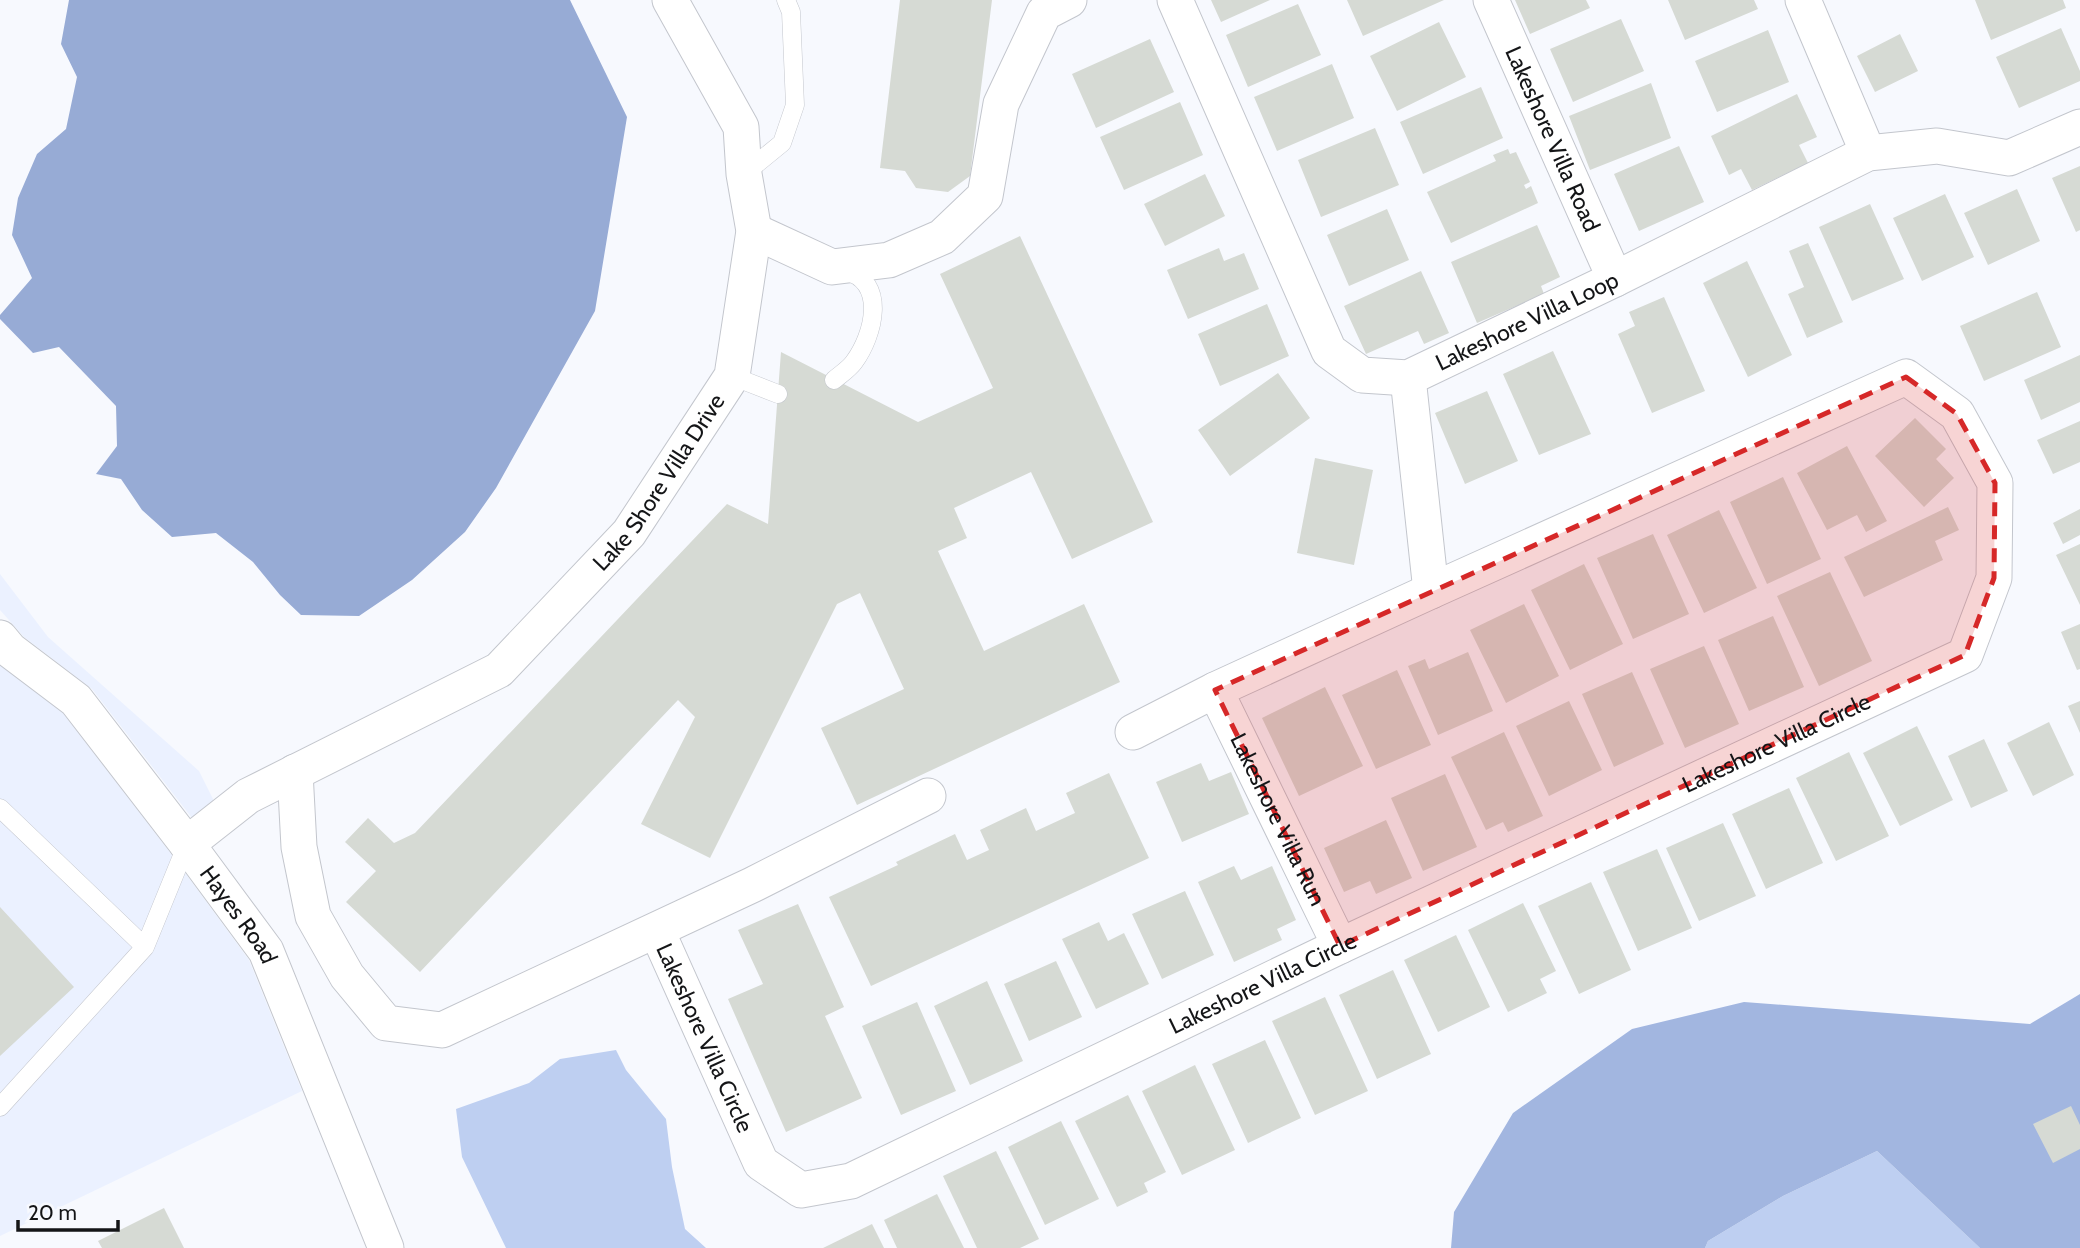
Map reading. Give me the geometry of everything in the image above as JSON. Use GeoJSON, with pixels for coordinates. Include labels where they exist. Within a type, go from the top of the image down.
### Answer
{"type":"FeatureCollection","features":[{"type":"Feature","properties":{"kind":"street","name":"Lake Shore Villa Drive"},"geometry":{"type":"LineString","coordinates":[[187,844],[248,796],[499,670],[629,533],[732,376],[754,231],[744,174],[740,127],[670,0]]}},
{"type":"Feature","properties":{"kind":"street","name":"Lakeshore Villa Loop"},"geometry":{"type":"LineString","coordinates":[[1175,0],[1329,351],[1363,375],[1408,378],[1615,279],[1867,153],[1937,146],[2009,159],[2080,127]]}},
{"type":"Feature","properties":{"kind":"street","name":"Lakeshore Villa Road"},"geometry":{"type":"LineString","coordinates":[[1491,0],[1615,279]]}},
{"type":"Feature","properties":{"kind":"street"},"geometry":{"type":"LineString","coordinates":[[1803,0],[1867,153]]}},
{"type":"Feature","properties":{"kind":"street"},"geometry":{"type":"LineString","coordinates":[[754,231],[832,267],[889,260],[942,237],[985,195],[1001,104],[1044,13],[1065,1]]}},
{"type":"Feature","properties":{"kind":"street","name":"Lakeshore Villa Circle"},"geometry":{"type":"LineString","coordinates":[[657,931],[761,1163],[801,1190],[851,1181],[1340,946],[1965,655],[1994,578],[1995,483],[1957,414],[1906,377],[1215,690],[1133,733]]}},
{"type":"Feature","properties":{"kind":"street"},"geometry":{"type":"LineString","coordinates":[[1408,378],[1431,591]]}},
{"type":"Feature","properties":{"kind":"street","name":"Hayes Road"},"geometry":{"type":"LineString","coordinates":[[0,638],[10,650],[76,700],[266,951],[387,1248]]}},
{"type":"Feature","properties":{"kind":"street","name":"Lakeshore Villa Run"},"geometry":{"type":"LineString","coordinates":[[1215,690],[1340,946]]}},
{"type":"Feature","properties":{"kind":"street","name":"Lakeshore Villa Circle"},"geometry":{"type":"LineString","coordinates":[[295,772],[299,847],[313,916],[347,976],[386,1023],[442,1030],[657,931],[928,796]]}},
{"type":"Feature","properties":{"kind":"lane"},"geometry":{"type":"LineString","coordinates":[[744,174],[782,143],[795,105],[791,12],[786,0]]}},
{"type":"Feature","properties":{"kind":"lane"},"geometry":{"type":"LineString","coordinates":[[832,267],[860,275],[872,291],[868,336],[854,363],[834,380]]}},
{"type":"Feature","properties":{"kind":"lane"},"geometry":{"type":"LineString","coordinates":[[732,376],[778,394]]}},
{"type":"Feature","properties":{"kind":"lane"},"geometry":{"type":"LineString","coordinates":[[0,808],[145,947]]}},
{"type":"Feature","properties":{"kind":"lane"},"geometry":{"type":"LineString","coordinates":[[0,1107],[145,947],[187,844]]}},
{"type":"Feature","properties":{"kind":"highlighted area"},"geometry":{"type":"Polygon","coordinates":[[[1906,377],[1957,414],[1995,483],[1994,578],[1965,655],[1340,946],[1215,690],[1906,377]]]}},
{"type":"Feature","properties":{"kind":"shaded area"},"geometry":{"type":"Polygon","coordinates":[[[69,0],[570,0],[627,117],[595,311],[496,488],[465,532],[412,580],[359,616],[301,615],[280,595],[253,562],[216,533],[172,537],[142,510],[121,479],[96,474],[117,446],[116,406],[59,347],[33,353],[0,319],[0,315],[32,278],[12,235],[18,198],[37,154],[66,129],[77,77],[61,44],[69,0]]]}},
{"type":"Feature","properties":{"kind":"shaded area"},"geometry":{"type":"Polygon","coordinates":[[[0,574],[48,637],[199,771],[214,801],[192,818],[92,689],[24,637],[0,610],[0,574]]]}},
{"type":"Feature","properties":{"kind":"shaded area"},"geometry":{"type":"Polygon","coordinates":[[[0,665],[62,712],[249,960],[302,1091],[0,1236],[0,665]]]}},
{"type":"Feature","properties":{"kind":"shaded area"},"geometry":{"type":"Polygon","coordinates":[[[2080,994],[2080,1248],[1980,1248],[1877,1151],[1783,1196],[1708,1241],[1705,1248],[1451,1248],[1454,1212],[1513,1113],[1632,1029],[1744,1002],[2030,1024],[2080,994]]]}},
{"type":"Feature","properties":{"kind":"shaded area"},"geometry":{"type":"Polygon","coordinates":[[[616,1050],[626,1070],[666,1119],[672,1167],[685,1229],[706,1248],[506,1248],[462,1157],[456,1109],[529,1083],[560,1059],[616,1050]]]}},
{"type":"Feature","properties":{"kind":"shaded area"},"geometry":{"type":"Polygon","coordinates":[[[1877,1151],[1980,1248],[1705,1248],[1708,1241],[1783,1196],[1877,1151]]]}},
{"type":"Feature","properties":{"kind":"building"},"geometry":{"type":"Polygon","coordinates":[[[900,0],[992,0],[970,176],[948,192],[916,188],[905,171],[880,168],[900,0]]]}},
{"type":"Feature","properties":{"kind":"building"},"geometry":{"type":"Polygon","coordinates":[[[1211,0],[1270,0],[1221,22],[1211,0]]]}},
{"type":"Feature","properties":{"kind":"building"},"geometry":{"type":"Polygon","coordinates":[[[1347,0],[1444,0],[1363,36],[1347,0]]]}},
{"type":"Feature","properties":{"kind":"building"},"geometry":{"type":"Polygon","coordinates":[[[1515,0],[1586,0],[1590,8],[1530,34],[1515,0]]]}},
{"type":"Feature","properties":{"kind":"building"},"geometry":{"type":"Polygon","coordinates":[[[1668,0],[1754,0],[1758,9],[1685,40],[1668,0]]]}},
{"type":"Feature","properties":{"kind":"building"},"geometry":{"type":"Polygon","coordinates":[[[1975,0],[2063,0],[2066,8],[1991,40],[1975,0]]]}},
{"type":"Feature","properties":{"kind":"building"},"geometry":{"type":"Polygon","coordinates":[[[1298,4],[1321,55],[1248,87],[1226,35],[1298,4]]]}},
{"type":"Feature","properties":{"kind":"building"},"geometry":{"type":"Polygon","coordinates":[[[1621,19],[1644,71],[1573,102],[1550,49],[1621,19]]]}},
{"type":"Feature","properties":{"kind":"building"},"geometry":{"type":"Polygon","coordinates":[[[1439,22],[1466,77],[1397,111],[1370,56],[1439,22]]]}},
{"type":"Feature","properties":{"kind":"building"},"geometry":{"type":"Polygon","coordinates":[[[2061,28],[2080,71],[2080,81],[2019,108],[1996,57],[2061,28]]]}},
{"type":"Feature","properties":{"kind":"building"},"geometry":{"type":"Polygon","coordinates":[[[1768,30],[1789,82],[1717,112],[1695,61],[1768,30]]]}},
{"type":"Feature","properties":{"kind":"building"},"geometry":{"type":"Polygon","coordinates":[[[1900,34],[1918,71],[1875,92],[1857,56],[1900,34]]]}},
{"type":"Feature","properties":{"kind":"building"},"geometry":{"type":"Polygon","coordinates":[[[1150,39],[1174,92],[1096,128],[1072,74],[1150,39]]]}},
{"type":"Feature","properties":{"kind":"building"},"geometry":{"type":"Polygon","coordinates":[[[1332,64],[1354,118],[1277,151],[1254,97],[1332,64]]]}},
{"type":"Feature","properties":{"kind":"building"},"geometry":{"type":"Polygon","coordinates":[[[1651,83],[1671,138],[1590,170],[1569,116],[1651,83]]]}},
{"type":"Feature","properties":{"kind":"building"},"geometry":{"type":"Polygon","coordinates":[[[1481,87],[1503,138],[1423,174],[1400,122],[1481,87]]]}},
{"type":"Feature","properties":{"kind":"building"},"geometry":{"type":"Polygon","coordinates":[[[1797,94],[1817,137],[1799,145],[1808,163],[1752,190],[1741,169],[1729,175],[1711,136],[1797,94]]]}},
{"type":"Feature","properties":{"kind":"building"},"geometry":{"type":"Polygon","coordinates":[[[1180,102],[1203,155],[1124,190],[1100,137],[1180,102]]]}},
{"type":"Feature","properties":{"kind":"building"},"geometry":{"type":"Polygon","coordinates":[[[1375,128],[1399,185],[1321,217],[1298,160],[1375,128]]]}},
{"type":"Feature","properties":{"kind":"building"},"geometry":{"type":"Polygon","coordinates":[[[1679,146],[1704,202],[1639,231],[1614,174],[1679,146]]]}},
{"type":"Feature","properties":{"kind":"building"},"geometry":{"type":"Polygon","coordinates":[[[1508,149],[1510,154],[1516,152],[1530,182],[1524,185],[1526,189],[1531,186],[1538,203],[1451,243],[1427,192],[1496,161],[1493,155],[1508,149]]]}},
{"type":"Feature","properties":{"kind":"building"},"geometry":{"type":"Polygon","coordinates":[[[2080,166],[2080,230],[2076,232],[2052,178],[2080,166]]]}},
{"type":"Feature","properties":{"kind":"building"},"geometry":{"type":"Polygon","coordinates":[[[1205,174],[1225,216],[1165,246],[1144,204],[1205,174]]]}},
{"type":"Feature","properties":{"kind":"building"},"geometry":{"type":"Polygon","coordinates":[[[2017,189],[2040,241],[1988,265],[1964,213],[2017,189]]]}},
{"type":"Feature","properties":{"kind":"building"},"geometry":{"type":"Polygon","coordinates":[[[1945,194],[1974,257],[1922,281],[1893,218],[1945,194]]]}},
{"type":"Feature","properties":{"kind":"building"},"geometry":{"type":"Polygon","coordinates":[[[1870,204],[1904,279],[1852,301],[1819,227],[1870,204]]]}},
{"type":"Feature","properties":{"kind":"building"},"geometry":{"type":"Polygon","coordinates":[[[1387,209],[1409,260],[1349,286],[1327,235],[1387,209]]]}},
{"type":"Feature","properties":{"kind":"building"},"geometry":{"type":"Polygon","coordinates":[[[1537,225],[1560,277],[1541,286],[1544,294],[1477,323],[1451,262],[1537,225]]]}},
{"type":"Feature","properties":{"kind":"building"},"geometry":{"type":"Polygon","coordinates":[[[1020,236],[1153,522],[1072,559],[1031,472],[954,508],[967,538],[938,551],[984,651],[1084,604],[1120,682],[857,805],[821,728],[904,689],[860,593],[837,604],[710,858],[641,824],[695,717],[678,700],[420,972],[346,902],[376,871],[345,842],[368,818],[394,843],[415,833],[727,504],[768,524],[781,352],[918,422],[993,388],[940,274],[1020,236]]]}},
{"type":"Feature","properties":{"kind":"building"},"geometry":{"type":"Polygon","coordinates":[[[1808,243],[1843,322],[1807,338],[1788,294],[1804,287],[1789,251],[1808,243]]]}},
{"type":"Feature","properties":{"kind":"building"},"geometry":{"type":"Polygon","coordinates":[[[1219,248],[1224,261],[1244,253],[1259,289],[1188,319],[1167,270],[1219,248]]]}},
{"type":"Feature","properties":{"kind":"building"},"geometry":{"type":"Polygon","coordinates":[[[1747,261],[1792,355],[1748,377],[1703,283],[1747,261]]]}},
{"type":"Feature","properties":{"kind":"building"},"geometry":{"type":"Polygon","coordinates":[[[1421,271],[1449,333],[1424,344],[1418,331],[1366,354],[1344,306],[1421,271]]]}},
{"type":"Feature","properties":{"kind":"building"},"geometry":{"type":"Polygon","coordinates":[[[2037,292],[2061,347],[1984,381],[1960,326],[2037,292]]]}},
{"type":"Feature","properties":{"kind":"building"},"geometry":{"type":"Polygon","coordinates":[[[1664,297],[1705,391],[1652,413],[1618,334],[1635,326],[1629,312],[1664,297]]]}},
{"type":"Feature","properties":{"kind":"building"},"geometry":{"type":"Polygon","coordinates":[[[1267,304],[1289,356],[1220,386],[1198,334],[1267,304]]]}},
{"type":"Feature","properties":{"kind":"building"},"geometry":{"type":"Polygon","coordinates":[[[1553,351],[1591,434],[1539,455],[1503,374],[1553,351]]]}},
{"type":"Feature","properties":{"kind":"building"},"geometry":{"type":"Polygon","coordinates":[[[2080,355],[2080,402],[2041,420],[2024,380],[2080,355]]]}},
{"type":"Feature","properties":{"kind":"building"},"geometry":{"type":"Polygon","coordinates":[[[1278,373],[1310,418],[1230,476],[1198,430],[1278,373]]]}},
{"type":"Feature","properties":{"kind":"building"},"geometry":{"type":"Polygon","coordinates":[[[1487,391],[1518,461],[1465,484],[1435,413],[1487,391]]]}},
{"type":"Feature","properties":{"kind":"building"},"geometry":{"type":"Polygon","coordinates":[[[1915,418],[1946,449],[1936,459],[1954,478],[1924,507],[1875,456],[1915,418]]]}},
{"type":"Feature","properties":{"kind":"building"},"geometry":{"type":"Polygon","coordinates":[[[2080,421],[2080,462],[2053,474],[2037,440],[2080,421]]]}},
{"type":"Feature","properties":{"kind":"building"},"geometry":{"type":"Polygon","coordinates":[[[1847,446],[1887,521],[1866,532],[1857,515],[1827,530],[1797,473],[1847,446]]]}},
{"type":"Feature","properties":{"kind":"building"},"geometry":{"type":"Polygon","coordinates":[[[1315,458],[1373,470],[1354,565],[1297,553],[1315,458]]]}},
{"type":"Feature","properties":{"kind":"building"},"geometry":{"type":"Polygon","coordinates":[[[1783,477],[1821,559],[1767,584],[1730,502],[1783,477]]]}},
{"type":"Feature","properties":{"kind":"building"},"geometry":{"type":"Polygon","coordinates":[[[1948,507],[1959,530],[1935,541],[1943,560],[1864,597],[1844,557],[1948,507]]]}},
{"type":"Feature","properties":{"kind":"building"},"geometry":{"type":"Polygon","coordinates":[[[2080,509],[2080,535],[2063,544],[2053,523],[2080,509]]]}},
{"type":"Feature","properties":{"kind":"building"},"geometry":{"type":"Polygon","coordinates":[[[1719,510],[1757,588],[1704,613],[1667,535],[1719,510]]]}},
{"type":"Feature","properties":{"kind":"building"},"geometry":{"type":"Polygon","coordinates":[[[1653,534],[1689,614],[1633,639],[1597,558],[1653,534]]]}},
{"type":"Feature","properties":{"kind":"building"},"geometry":{"type":"Polygon","coordinates":[[[2080,544],[2080,605],[2056,555],[2080,544]]]}},
{"type":"Feature","properties":{"kind":"building"},"geometry":{"type":"Polygon","coordinates":[[[1584,564],[1623,644],[1570,670],[1531,590],[1584,564]]]}},
{"type":"Feature","properties":{"kind":"building"},"geometry":{"type":"Polygon","coordinates":[[[1830,572],[1872,661],[1819,686],[1777,596],[1830,572]]]}},
{"type":"Feature","properties":{"kind":"building"},"geometry":{"type":"Polygon","coordinates":[[[1524,604],[1559,676],[1506,703],[1470,630],[1524,604]]]}},
{"type":"Feature","properties":{"kind":"building"},"geometry":{"type":"Polygon","coordinates":[[[1773,616],[1804,687],[1749,711],[1718,640],[1773,616]]]}},
{"type":"Feature","properties":{"kind":"building"},"geometry":{"type":"Polygon","coordinates":[[[2080,624],[2080,669],[2077,670],[2061,632],[2080,624]]]}},
{"type":"Feature","properties":{"kind":"building"},"geometry":{"type":"Polygon","coordinates":[[[1704,646],[1739,724],[1685,748],[1650,669],[1704,646]]]}},
{"type":"Feature","properties":{"kind":"building"},"geometry":{"type":"Polygon","coordinates":[[[1468,652],[1493,711],[1438,735],[1408,666],[1425,659],[1429,669],[1468,652]]]}},
{"type":"Feature","properties":{"kind":"building"},"geometry":{"type":"Polygon","coordinates":[[[1397,670],[1431,745],[1376,769],[1342,695],[1397,670]]]}},
{"type":"Feature","properties":{"kind":"building"},"geometry":{"type":"Polygon","coordinates":[[[1632,672],[1664,744],[1614,767],[1582,694],[1632,672]]]}},
{"type":"Feature","properties":{"kind":"building"},"geometry":{"type":"Polygon","coordinates":[[[1325,687],[1363,766],[1299,796],[1262,718],[1325,687]]]}},
{"type":"Feature","properties":{"kind":"building"},"geometry":{"type":"Polygon","coordinates":[[[1569,701],[1602,770],[1549,796],[1516,726],[1569,701]]]}},
{"type":"Feature","properties":{"kind":"building"},"geometry":{"type":"Polygon","coordinates":[[[2080,701],[2080,733],[2068,706],[2080,701]]]}},
{"type":"Feature","properties":{"kind":"building"},"geometry":{"type":"Polygon","coordinates":[[[2049,722],[2074,775],[2033,796],[2007,743],[2049,722]]]}},
{"type":"Feature","properties":{"kind":"building"},"geometry":{"type":"Polygon","coordinates":[[[1917,726],[1953,800],[1900,826],[1863,753],[1917,726]]]}},
{"type":"Feature","properties":{"kind":"building"},"geometry":{"type":"Polygon","coordinates":[[[1504,732],[1543,816],[1508,832],[1503,822],[1486,830],[1451,757],[1504,732]]]}},
{"type":"Feature","properties":{"kind":"building"},"geometry":{"type":"Polygon","coordinates":[[[1984,739],[2008,791],[1971,808],[1948,756],[1984,739]]]}},
{"type":"Feature","properties":{"kind":"building"},"geometry":{"type":"Polygon","coordinates":[[[1849,752],[1889,836],[1836,861],[1796,778],[1849,752]]]}},
{"type":"Feature","properties":{"kind":"building"},"geometry":{"type":"Polygon","coordinates":[[[1201,763],[1209,781],[1231,772],[1249,814],[1182,842],[1156,782],[1201,763]]]}},
{"type":"Feature","properties":{"kind":"building"},"geometry":{"type":"Polygon","coordinates":[[[1109,773],[1149,858],[871,986],[829,897],[898,865],[896,862],[955,834],[967,860],[989,850],[980,830],[1026,808],[1036,831],[1075,813],[1066,793],[1109,773]]]}},
{"type":"Feature","properties":{"kind":"building"},"geometry":{"type":"Polygon","coordinates":[[[1445,774],[1477,847],[1423,871],[1391,798],[1445,774]]]}},
{"type":"Feature","properties":{"kind":"building"},"geometry":{"type":"Polygon","coordinates":[[[1789,788],[1823,863],[1766,889],[1732,814],[1789,788]]]}},
{"type":"Feature","properties":{"kind":"building"},"geometry":{"type":"Polygon","coordinates":[[[1386,820],[1412,878],[1376,894],[1370,881],[1344,892],[1324,848],[1386,820]]]}},
{"type":"Feature","properties":{"kind":"building"},"geometry":{"type":"Polygon","coordinates":[[[1723,823],[1756,896],[1699,921],[1666,848],[1723,823]]]}},
{"type":"Feature","properties":{"kind":"building"},"geometry":{"type":"Polygon","coordinates":[[[1657,849],[1692,928],[1638,951],[1603,872],[1657,849]]]}},
{"type":"Feature","properties":{"kind":"building"},"geometry":{"type":"Polygon","coordinates":[[[1234,866],[1241,880],[1272,866],[1296,920],[1277,929],[1282,940],[1234,962],[1198,882],[1234,866]]]}},
{"type":"Feature","properties":{"kind":"building"},"geometry":{"type":"Polygon","coordinates":[[[1591,882],[1631,970],[1579,994],[1538,906],[1591,882]]]}},
{"type":"Feature","properties":{"kind":"building"},"geometry":{"type":"Polygon","coordinates":[[[1185,891],[1214,955],[1162,979],[1132,914],[1185,891]]]}},
{"type":"Feature","properties":{"kind":"building"},"geometry":{"type":"Polygon","coordinates":[[[1523,903],[1556,971],[1540,979],[1547,993],[1508,1012],[1468,930],[1523,903]]]}},
{"type":"Feature","properties":{"kind":"building"},"geometry":{"type":"Polygon","coordinates":[[[798,904],[844,1007],[825,1016],[862,1098],[786,1132],[728,999],[763,984],[738,930],[798,904]]]}},
{"type":"Feature","properties":{"kind":"building"},"geometry":{"type":"Polygon","coordinates":[[[0,907],[74,987],[0,1056],[0,907]]]}},
{"type":"Feature","properties":{"kind":"building"},"geometry":{"type":"Polygon","coordinates":[[[1099,922],[1108,941],[1124,933],[1149,984],[1096,1009],[1062,939],[1099,922]]]}},
{"type":"Feature","properties":{"kind":"building"},"geometry":{"type":"Polygon","coordinates":[[[1456,935],[1490,1007],[1438,1032],[1404,960],[1456,935]]]}},
{"type":"Feature","properties":{"kind":"building"},"geometry":{"type":"Polygon","coordinates":[[[1056,961],[1082,1017],[1029,1041],[1004,984],[1056,961]]]}},
{"type":"Feature","properties":{"kind":"building"},"geometry":{"type":"Polygon","coordinates":[[[1393,970],[1431,1054],[1377,1079],[1339,995],[1393,970]]]}},
{"type":"Feature","properties":{"kind":"building"},"geometry":{"type":"Polygon","coordinates":[[[987,981],[1023,1061],[970,1085],[934,1006],[987,981]]]}},
{"type":"Feature","properties":{"kind":"building"},"geometry":{"type":"Polygon","coordinates":[[[1325,997],[1368,1091],[1315,1115],[1272,1021],[1325,997]]]}},
{"type":"Feature","properties":{"kind":"building"},"geometry":{"type":"Polygon","coordinates":[[[917,1002],[956,1091],[901,1115],[862,1026],[917,1002]]]}},
{"type":"Feature","properties":{"kind":"building"},"geometry":{"type":"Polygon","coordinates":[[[1265,1040],[1301,1118],[1248,1143],[1212,1064],[1265,1040]]]}},
{"type":"Feature","properties":{"kind":"building"},"geometry":{"type":"Polygon","coordinates":[[[1195,1065],[1235,1150],[1182,1175],[1142,1091],[1195,1065]]]}},
{"type":"Feature","properties":{"kind":"building"},"geometry":{"type":"Polygon","coordinates":[[[1128,1095],[1166,1172],[1144,1183],[1148,1192],[1117,1207],[1075,1121],[1128,1095]]]}},
{"type":"Feature","properties":{"kind":"building"},"geometry":{"type":"Polygon","coordinates":[[[2071,1106],[2080,1125],[2080,1149],[2053,1163],[2033,1124],[2071,1106]]]}},
{"type":"Feature","properties":{"kind":"building"},"geometry":{"type":"Polygon","coordinates":[[[1061,1121],[1099,1199],[1045,1225],[1008,1147],[1061,1121]]]}},
{"type":"Feature","properties":{"kind":"building"},"geometry":{"type":"Polygon","coordinates":[[[996,1151],[1039,1239],[1020,1248],[977,1248],[943,1176],[996,1151]]]}},
{"type":"Feature","properties":{"kind":"building"},"geometry":{"type":"Polygon","coordinates":[[[937,1194],[964,1248],[897,1248],[884,1220],[937,1194]]]}},
{"type":"Feature","properties":{"kind":"building"},"geometry":{"type":"Polygon","coordinates":[[[164,1208],[184,1248],[102,1248],[98,1241],[164,1208]]]}},
{"type":"Feature","properties":{"kind":"building"},"geometry":{"type":"Polygon","coordinates":[[[872,1224],[884,1248],[823,1248],[872,1224]]]}}]}
